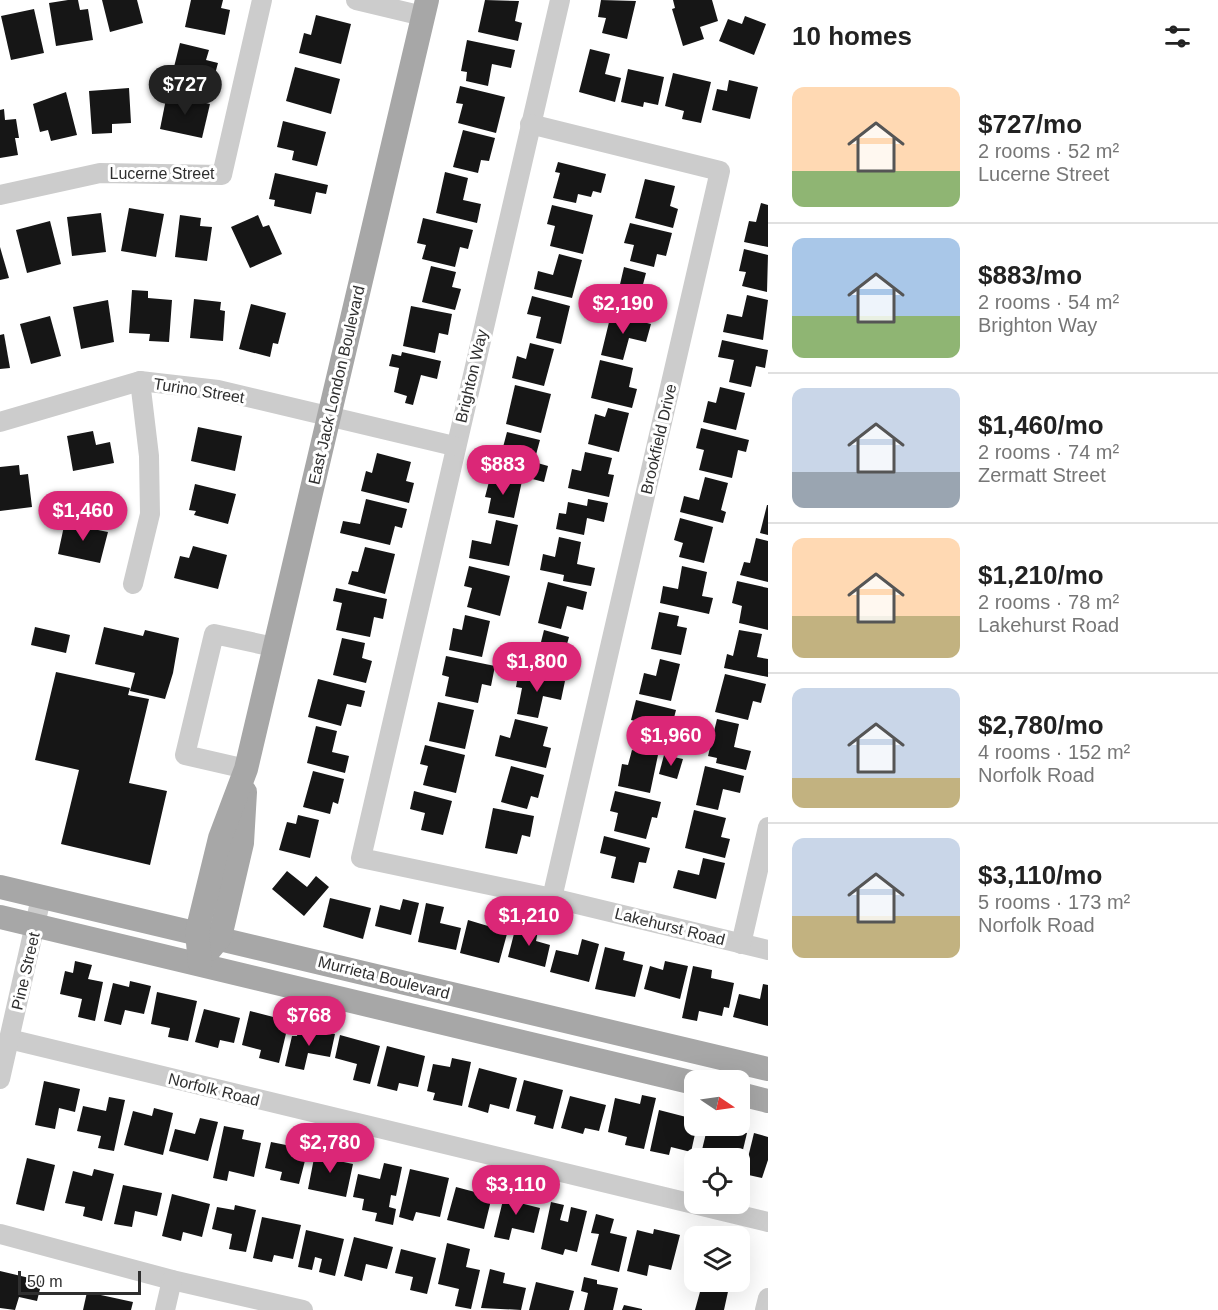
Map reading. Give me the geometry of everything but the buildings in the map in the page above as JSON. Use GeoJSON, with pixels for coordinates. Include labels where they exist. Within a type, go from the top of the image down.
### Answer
{"type":"FeatureCollection","features":[{"type":"Feature","properties":{"kind":"main road","name":"East Jack London Boulevard"},"geometry":{"type":"LineString","coordinates":[[200,963],[242,843],[246,769],[425,8]]}},
{"type":"Feature","properties":{"kind":"main road","name":"Murrieta Boulevard"},"geometry":{"type":"LineString","coordinates":[[0,887],[768,1069]]}},
{"type":"Feature","properties":{"kind":"main road","name":"Murrieta Boulevard"},"geometry":{"type":"LineString","coordinates":[[0,917],[684,1081]]}},
{"type":"Feature","properties":{"kind":"main road"},"geometry":{"type":"LineString","coordinates":[[750,1096],[768,1101]]}},
{"type":"Feature","properties":{"kind":"street","name":"Lucerne Street"},"geometry":{"type":"LineString","coordinates":[[0,195],[100,173],[222,175],[262,0]]}},
{"type":"Feature","properties":{"kind":"street"},"geometry":{"type":"LineString","coordinates":[[356,0],[425,8]]}},
{"type":"Feature","properties":{"kind":"street","name":"Brighton Way"},"geometry":{"type":"LineString","coordinates":[[361,858],[454,446],[560,0]]}},
{"type":"Feature","properties":{"kind":"street","name":"Brookfield Drive"},"geometry":{"type":"LineString","coordinates":[[531,124],[720,171],[552,898]]}},
{"type":"Feature","properties":{"kind":"street"},"geometry":{"type":"LineString","coordinates":[[133,584],[150,514],[149,456],[140,381]]}},
{"type":"Feature","properties":{"kind":"street","name":"Turino Street"},"geometry":{"type":"LineString","coordinates":[[0,422],[140,381],[218,390],[454,446]]}},
{"type":"Feature","properties":{"kind":"street"},"geometry":{"type":"LineString","coordinates":[[246,769],[185,754],[214,634],[274,647]]}},
{"type":"Feature","properties":{"kind":"street"},"geometry":{"type":"LineString","coordinates":[[741,944],[768,827]]}},
{"type":"Feature","properties":{"kind":"street","name":"Lakehurst Road"},"geometry":{"type":"LineString","coordinates":[[361,858],[552,898],[768,950]]}},
{"type":"Feature","properties":{"kind":"street","name":"Pine Street"},"geometry":{"type":"LineString","coordinates":[[0,1079],[9,1039],[7,1014],[35,926],[41,898]]}},
{"type":"Feature","properties":{"kind":"street","name":"Norfolk Road"},"geometry":{"type":"LineString","coordinates":[[9,1039],[768,1222]]}},
{"type":"Feature","properties":{"kind":"street"},"geometry":{"type":"LineString","coordinates":[[0,1233],[172,1280],[303,1310]]}},
{"type":"Feature","properties":{"kind":"street"},"geometry":{"type":"LineString","coordinates":[[165,1310],[172,1280]]}},
{"type":"Feature","properties":{"kind":"street"},"geometry":{"type":"LineString","coordinates":[[765,1310],[768,1298]]}}]}
